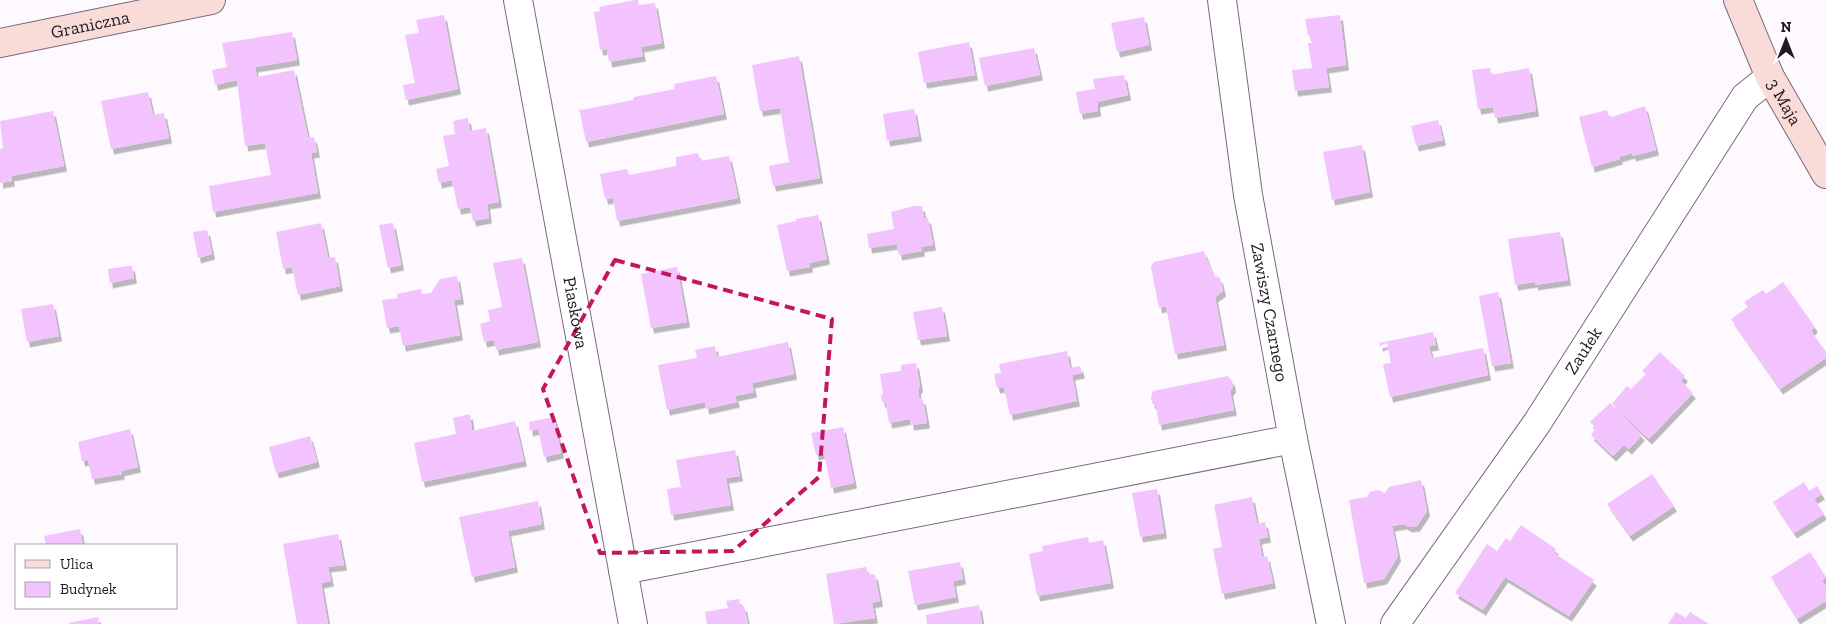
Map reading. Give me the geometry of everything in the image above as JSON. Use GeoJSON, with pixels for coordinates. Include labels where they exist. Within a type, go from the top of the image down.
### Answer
{"type":"FeatureCollection","features":[{"type":"Feature","properties":{"kind":"street","name":"Graniczna"},"geometry":{"type":"LineString","coordinates":[[0,43],[211,0]]}},
{"type":"Feature","properties":{"kind":"street","name":"Piaskowa"},"geometry":{"type":"LineString","coordinates":[[518,0],[634,624]]}},
{"type":"Feature","properties":{"kind":"street","name":"Zawiszy Czarnego"},"geometry":{"type":"LineString","coordinates":[[1222,0],[1248,195],[1293,438],[1331,624]]}},
{"type":"Feature","properties":{"kind":"street","name":"3 Maja"},"geometry":{"type":"LineString","coordinates":[[1738,0],[1770,77],[1826,174]]}},
{"type":"Feature","properties":{"kind":"street","name":"Zaułek"},"geometry":{"type":"LineString","coordinates":[[1395,624],[1537,423],[1746,97],[1770,77]]}},
{"type":"Feature","properties":{"kind":"street"},"geometry":{"type":"LineString","coordinates":[[623,570],[1293,438]]}},
{"type":"Feature","properties":{"kind":"highlighted area"},"geometry":{"type":"Polygon","coordinates":[[[615,260],[832,319],[819,477],[733,551],[600,553],[543,389],[615,260]]]}},
{"type":"Feature","properties":{"kind":"building"},"geometry":{"type":"Polygon","coordinates":[[[638,0],[639,5],[655,3],[662,43],[641,47],[643,56],[609,62],[607,49],[600,50],[594,12],[600,11],[599,7],[638,0]]]}},
{"type":"Feature","properties":{"kind":"building"},"geometry":{"type":"Polygon","coordinates":[[[444,15],[458,89],[406,100],[403,85],[415,83],[405,35],[419,33],[416,20],[444,15]]]}},
{"type":"Feature","properties":{"kind":"building"},"geometry":{"type":"Polygon","coordinates":[[[1340,15],[1346,65],[1326,68],[1329,87],[1295,91],[1292,70],[1312,68],[1308,43],[1312,43],[1311,35],[1308,36],[1305,19],[1340,15]]]}},
{"type":"Feature","properties":{"kind":"building"},"geometry":{"type":"Polygon","coordinates":[[[1144,17],[1149,45],[1117,52],[1111,23],[1144,17]]]}},
{"type":"Feature","properties":{"kind":"building"},"geometry":{"type":"Polygon","coordinates":[[[292,32],[297,60],[255,67],[257,77],[294,70],[308,138],[314,137],[317,152],[311,153],[318,193],[213,212],[209,186],[271,175],[265,143],[245,146],[237,80],[215,85],[212,70],[227,67],[222,43],[292,32]]]}},
{"type":"Feature","properties":{"kind":"building"},"geometry":{"type":"Polygon","coordinates":[[[969,42],[975,75],[924,83],[918,52],[969,42]]]}},
{"type":"Feature","properties":{"kind":"building"},"geometry":{"type":"Polygon","coordinates":[[[1034,48],[1040,75],[985,86],[979,58],[1034,48]]]}},
{"type":"Feature","properties":{"kind":"building"},"geometry":{"type":"Polygon","coordinates":[[[799,56],[820,178],[773,186],[769,166],[789,162],[780,108],[760,111],[752,65],[799,56]]]}},
{"type":"Feature","properties":{"kind":"building"},"geometry":{"type":"Polygon","coordinates":[[[1490,68],[1491,75],[1529,68],[1536,111],[1495,118],[1493,107],[1478,109],[1472,70],[1490,68]]]}},
{"type":"Feature","properties":{"kind":"building"},"geometry":{"type":"Polygon","coordinates":[[[1124,75],[1128,95],[1097,102],[1098,111],[1080,114],[1076,92],[1095,89],[1093,79],[1124,75]]]}},
{"type":"Feature","properties":{"kind":"building"},"geometry":{"type":"Polygon","coordinates":[[[716,76],[724,114],[586,142],[579,108],[581,110],[633,100],[634,97],[675,89],[674,84],[716,76]]]}},
{"type":"Feature","properties":{"kind":"building"},"geometry":{"type":"Polygon","coordinates":[[[148,92],[153,115],[164,113],[169,138],[111,149],[101,101],[148,92]]]}},
{"type":"Feature","properties":{"kind":"building"},"geometry":{"type":"Polygon","coordinates":[[[1645,106],[1656,150],[1633,156],[1632,153],[1619,157],[1620,159],[1592,167],[1579,117],[1607,110],[1609,118],[1645,106]]]}},
{"type":"Feature","properties":{"kind":"building"},"geometry":{"type":"Polygon","coordinates":[[[914,109],[919,136],[887,141],[883,114],[914,109]]]}},
{"type":"Feature","properties":{"kind":"building"},"geometry":{"type":"Polygon","coordinates":[[[53,111],[64,166],[11,176],[12,181],[0,183],[0,149],[3,148],[0,121],[53,111]]]}},
{"type":"Feature","properties":{"kind":"building"},"geometry":{"type":"Polygon","coordinates":[[[468,118],[470,131],[486,128],[499,202],[487,204],[489,218],[473,221],[470,207],[458,209],[452,180],[439,183],[436,169],[449,166],[443,136],[455,134],[453,121],[468,118]]]}},
{"type":"Feature","properties":{"kind":"building"},"geometry":{"type":"Polygon","coordinates":[[[1438,120],[1443,140],[1416,146],[1411,126],[1438,120]]]}},
{"type":"Feature","properties":{"kind":"building"},"geometry":{"type":"Polygon","coordinates":[[[1362,145],[1370,192],[1332,200],[1323,152],[1362,145]]]}},
{"type":"Feature","properties":{"kind":"building"},"geometry":{"type":"Polygon","coordinates":[[[698,153],[700,161],[729,156],[738,198],[617,221],[613,198],[605,199],[600,174],[627,169],[629,175],[676,166],[676,157],[698,153]]]}},
{"type":"Feature","properties":{"kind":"building"},"geometry":{"type":"Polygon","coordinates":[[[914,206],[922,206],[924,218],[928,218],[933,245],[921,247],[922,251],[899,255],[897,244],[869,248],[867,234],[894,229],[891,212],[914,206]]]}},
{"type":"Feature","properties":{"kind":"building"},"geometry":{"type":"Polygon","coordinates":[[[818,215],[827,259],[809,263],[810,267],[787,271],[777,225],[818,215]]]}},
{"type":"Feature","properties":{"kind":"building"},"geometry":{"type":"Polygon","coordinates":[[[321,223],[328,258],[335,257],[340,286],[298,295],[292,267],[283,269],[276,232],[321,223]]]}},
{"type":"Feature","properties":{"kind":"building"},"geometry":{"type":"Polygon","coordinates":[[[393,223],[401,265],[388,268],[379,225],[393,223]]]}},
{"type":"Feature","properties":{"kind":"building"},"geometry":{"type":"Polygon","coordinates":[[[207,230],[212,254],[198,258],[193,232],[207,230]]]}},
{"type":"Feature","properties":{"kind":"building"},"geometry":{"type":"Polygon","coordinates":[[[1560,232],[1568,280],[1535,285],[1535,282],[1515,285],[1508,239],[1560,232]]]}},
{"type":"Feature","properties":{"kind":"building"},"geometry":{"type":"Polygon","coordinates":[[[1204,251],[1213,275],[1220,278],[1223,291],[1215,297],[1224,345],[1175,354],[1166,306],[1159,308],[1151,267],[1154,262],[1204,251]]]}},
{"type":"Feature","properties":{"kind":"building"},"geometry":{"type":"Polygon","coordinates":[[[522,258],[538,342],[496,350],[494,340],[484,342],[480,324],[490,321],[488,310],[502,307],[493,263],[522,258]]]}},
{"type":"Feature","properties":{"kind":"building"},"geometry":{"type":"Polygon","coordinates":[[[132,266],[134,278],[110,283],[108,269],[132,266]]]}},
{"type":"Feature","properties":{"kind":"building"},"geometry":{"type":"Polygon","coordinates":[[[677,267],[687,322],[651,328],[641,274],[677,267]]]}},
{"type":"Feature","properties":{"kind":"building"},"geometry":{"type":"Polygon","coordinates":[[[457,276],[461,299],[454,300],[460,335],[403,346],[399,326],[387,328],[382,300],[398,298],[397,294],[421,289],[422,294],[431,293],[440,279],[457,276]]]}},
{"type":"Feature","properties":{"kind":"building"},"geometry":{"type":"Polygon","coordinates":[[[1783,282],[1815,327],[1811,331],[1826,352],[1826,358],[1780,389],[1731,319],[1748,307],[1744,302],[1763,290],[1766,294],[1783,282]]]}},
{"type":"Feature","properties":{"kind":"building"},"geometry":{"type":"Polygon","coordinates":[[[1498,292],[1511,363],[1492,366],[1479,296],[1498,292]]]}},
{"type":"Feature","properties":{"kind":"building"},"geometry":{"type":"Polygon","coordinates":[[[53,304],[59,336],[27,342],[21,309],[53,304]]]}},
{"type":"Feature","properties":{"kind":"building"},"geometry":{"type":"Polygon","coordinates":[[[942,307],[947,336],[918,340],[913,312],[942,307]]]}},
{"type":"Feature","properties":{"kind":"building"},"geometry":{"type":"Polygon","coordinates":[[[1433,332],[1436,345],[1429,346],[1432,358],[1483,348],[1488,375],[1390,397],[1383,364],[1391,363],[1387,343],[1380,346],[1379,343],[1433,332]]]}},
{"type":"Feature","properties":{"kind":"building"},"geometry":{"type":"Polygon","coordinates":[[[788,342],[794,374],[752,383],[754,392],[735,396],[737,402],[706,409],[705,402],[667,410],[658,365],[697,358],[695,350],[715,346],[717,357],[788,342]]]}},
{"type":"Feature","properties":{"kind":"building"},"geometry":{"type":"Polygon","coordinates":[[[1067,351],[1070,368],[1080,366],[1082,373],[1072,375],[1077,401],[1010,415],[1004,387],[997,388],[994,374],[1001,373],[999,364],[1067,351]]]}},
{"type":"Feature","properties":{"kind":"building"},"geometry":{"type":"Polygon","coordinates":[[[1660,352],[1685,376],[1681,381],[1693,393],[1649,439],[1612,404],[1627,386],[1631,389],[1646,374],[1642,371],[1660,352]]]}},
{"type":"Feature","properties":{"kind":"building"},"geometry":{"type":"Polygon","coordinates":[[[916,363],[920,386],[918,389],[919,397],[923,400],[927,423],[911,425],[910,419],[889,423],[886,404],[882,402],[881,396],[883,393],[880,374],[901,371],[901,365],[916,363]]]}},
{"type":"Feature","properties":{"kind":"building"},"geometry":{"type":"Polygon","coordinates":[[[1228,376],[1232,381],[1233,387],[1230,391],[1234,410],[1159,425],[1156,406],[1152,403],[1153,391],[1228,376]]]}},
{"type":"Feature","properties":{"kind":"building"},"geometry":{"type":"Polygon","coordinates":[[[1610,403],[1642,435],[1629,449],[1624,445],[1613,456],[1591,435],[1596,428],[1590,422],[1610,403]]]}},
{"type":"Feature","properties":{"kind":"building"},"geometry":{"type":"Polygon","coordinates":[[[470,414],[472,431],[515,421],[524,461],[422,482],[414,443],[456,434],[453,418],[470,414]]]}},
{"type":"Feature","properties":{"kind":"building"},"geometry":{"type":"Polygon","coordinates":[[[554,417],[561,453],[544,457],[538,429],[530,431],[529,422],[554,417]]]}},
{"type":"Feature","properties":{"kind":"building"},"geometry":{"type":"Polygon","coordinates":[[[843,427],[854,483],[831,488],[824,453],[816,455],[811,433],[843,427]]]}},
{"type":"Feature","properties":{"kind":"building"},"geometry":{"type":"Polygon","coordinates":[[[130,429],[138,467],[121,471],[122,474],[92,479],[88,460],[82,461],[78,442],[130,429]]]}},
{"type":"Feature","properties":{"kind":"building"},"geometry":{"type":"Polygon","coordinates":[[[310,436],[317,462],[276,473],[269,447],[310,436]]]}},
{"type":"Feature","properties":{"kind":"building"},"geometry":{"type":"Polygon","coordinates":[[[735,450],[740,476],[726,478],[731,505],[671,515],[667,489],[681,487],[676,460],[735,450]]]}},
{"type":"Feature","properties":{"kind":"building"},"geometry":{"type":"Polygon","coordinates":[[[1652,474],[1674,506],[1630,536],[1607,504],[1652,474]]]}},
{"type":"Feature","properties":{"kind":"building"},"geometry":{"type":"Polygon","coordinates":[[[1421,480],[1427,511],[1417,526],[1409,527],[1404,524],[1392,526],[1398,556],[1384,579],[1364,583],[1349,500],[1367,497],[1370,492],[1378,490],[1385,493],[1389,487],[1421,480]]]}},
{"type":"Feature","properties":{"kind":"building"},"geometry":{"type":"Polygon","coordinates":[[[1804,482],[1809,491],[1817,486],[1822,494],[1814,499],[1824,514],[1794,533],[1773,502],[1804,482]]]}},
{"type":"Feature","properties":{"kind":"building"},"geometry":{"type":"Polygon","coordinates":[[[1157,489],[1164,533],[1140,537],[1132,493],[1157,489]]]}},
{"type":"Feature","properties":{"kind":"building"},"geometry":{"type":"Polygon","coordinates":[[[1252,497],[1257,524],[1265,522],[1268,537],[1259,539],[1262,557],[1267,556],[1273,583],[1222,594],[1213,549],[1222,547],[1214,505],[1252,497]]]}},
{"type":"Feature","properties":{"kind":"building"},"geometry":{"type":"Polygon","coordinates":[[[538,501],[542,524],[508,531],[515,567],[472,577],[459,517],[538,501]]]}},
{"type":"Feature","properties":{"kind":"building"},"geometry":{"type":"Polygon","coordinates":[[[1521,525],[1556,549],[1554,553],[1594,580],[1569,616],[1505,577],[1483,610],[1455,593],[1487,544],[1497,551],[1506,538],[1510,541],[1521,525]]]}},
{"type":"Feature","properties":{"kind":"building"},"geometry":{"type":"Polygon","coordinates":[[[80,529],[83,544],[46,544],[44,536],[80,529]]]}},
{"type":"Feature","properties":{"kind":"building"},"geometry":{"type":"Polygon","coordinates":[[[338,534],[344,565],[328,567],[331,581],[321,583],[328,624],[297,624],[283,544],[338,534]]]}},
{"type":"Feature","properties":{"kind":"building"},"geometry":{"type":"Polygon","coordinates":[[[1088,537],[1089,543],[1103,540],[1111,583],[1037,596],[1029,554],[1043,551],[1042,546],[1088,537]]]}},
{"type":"Feature","properties":{"kind":"building"},"geometry":{"type":"Polygon","coordinates":[[[1810,552],[1826,577],[1822,581],[1826,587],[1826,601],[1797,619],[1771,577],[1810,552]]]}},
{"type":"Feature","properties":{"kind":"building"},"geometry":{"type":"Polygon","coordinates":[[[960,562],[963,579],[953,581],[956,597],[915,605],[908,571],[960,562]]]}},
{"type":"Feature","properties":{"kind":"building"},"geometry":{"type":"Polygon","coordinates":[[[866,567],[868,575],[875,574],[880,601],[872,603],[875,618],[834,624],[826,574],[866,567]]]}},
{"type":"Feature","properties":{"kind":"building"},"geometry":{"type":"Polygon","coordinates":[[[739,599],[740,606],[744,606],[748,624],[707,624],[705,612],[728,608],[726,601],[739,599]]]}},
{"type":"Feature","properties":{"kind":"building"},"geometry":{"type":"Polygon","coordinates":[[[979,605],[982,624],[927,624],[926,615],[979,605]]]}},
{"type":"Feature","properties":{"kind":"building"},"geometry":{"type":"Polygon","coordinates":[[[1676,612],[1686,618],[1690,612],[1709,624],[1668,624],[1676,612]]]}},
{"type":"Feature","properties":{"kind":"building"},"geometry":{"type":"Polygon","coordinates":[[[98,617],[99,624],[69,624],[69,623],[98,617]]]}}]}
